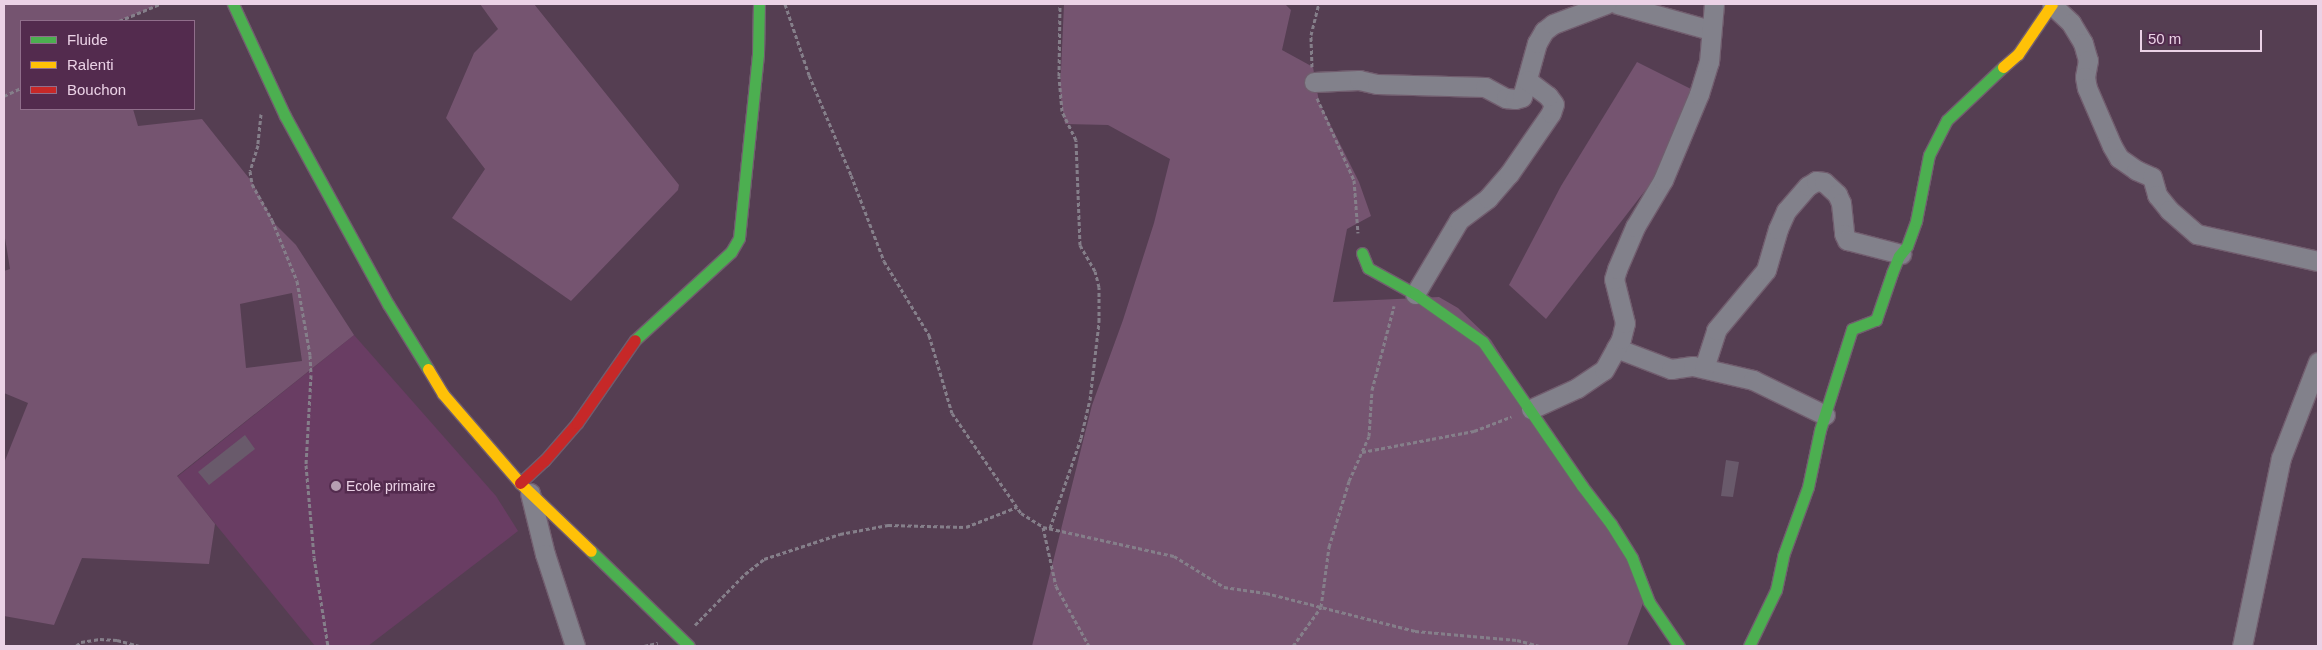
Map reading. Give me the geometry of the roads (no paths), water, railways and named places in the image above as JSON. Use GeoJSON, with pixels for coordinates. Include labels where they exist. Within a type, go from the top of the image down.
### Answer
{"type":"FeatureCollection","features":[{"type":"Feature","properties":{"kind":"street"},"geometry":{"type":"LineString","coordinates":[[233,4],[285,116],[388,304],[443,394],[525,488],[685,643]]}},
{"type":"Feature","properties":{"kind":"street"},"geometry":{"type":"LineString","coordinates":[[525,488],[576,423],[638,336],[730,252],[739,238],[758,54],[759,4]]}},
{"type":"Feature","properties":{"kind":"street"},"geometry":{"type":"LineString","coordinates":[[1314,82],[1359,80],[1377,84],[1485,87],[1506,98],[1515,100],[1522,97],[1538,43],[1544,31],[1552,24],[1606,4]]}},
{"type":"Feature","properties":{"kind":"street"},"geometry":{"type":"LineString","coordinates":[[1616,4],[1710,30]]}},
{"type":"Feature","properties":{"kind":"street"},"geometry":{"type":"LineString","coordinates":[[1532,409],[1577,388],[1604,370],[1621,339],[1625,323],[1614,279],[1635,227],[1663,180],[1699,94],[1709,62],[1710,30],[1714,4]]}},
{"type":"Feature","properties":{"kind":"street"},"geometry":{"type":"LineString","coordinates":[[1749,646],[1776,590],[1786,547],[1808,487],[1825,415],[1852,329],[1876,320],[1901,254],[1907,246],[1916,221],[1929,155],[1947,120],[1966,100],[2018,54],[2052,4],[2070,23],[2083,43],[2088,60],[2085,78],[2087,88],[2112,146],[2119,158],[2136,170],[2152,177],[2157,195],[2168,210],[2197,234],[2318,261]]}},
{"type":"Feature","properties":{"kind":"street"},"geometry":{"type":"LineString","coordinates":[[1407,290],[1459,220],[1488,198],[1509,174],[1550,113],[1554,104],[1548,96],[1527,80]]}},
{"type":"Feature","properties":{"kind":"street"},"geometry":{"type":"LineString","coordinates":[[1704,368],[1716,330],[1766,270],[1778,229],[1786,211],[1808,186],[1816,181],[1824,182],[1837,194],[1841,202],[1844,234],[1847,240],[1901,254]]}},
{"type":"Feature","properties":{"kind":"street"},"geometry":{"type":"LineString","coordinates":[[1362,253],[1368,268],[1407,290],[1483,342],[1532,409],[1632,558],[1649,602],[1679,646]]}},
{"type":"Feature","properties":{"kind":"street"},"geometry":{"type":"LineString","coordinates":[[1616,348],[1672,368],[1693,366],[1752,380],[1825,415]]}},
{"type":"Feature","properties":{"kind":"street"},"geometry":{"type":"LineString","coordinates":[[2242,646],[2281,458],[2318,362]]}},
{"type":"Feature","properties":{"kind":"street"},"geometry":{"type":"LineString","coordinates":[[525,488],[575,646]]}},
{"type":"Feature","properties":{"kind":"place","name":"Ecole primaire"},"geometry":{"type":"Point","coordinates":[336,486]}}]}
